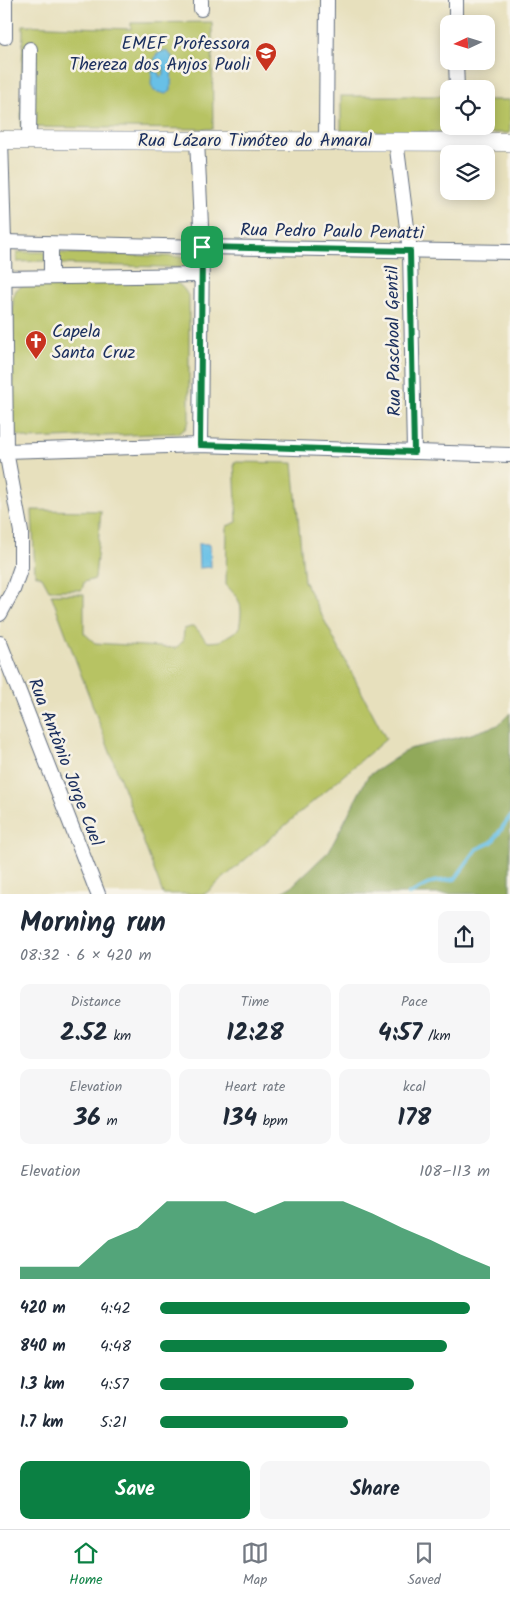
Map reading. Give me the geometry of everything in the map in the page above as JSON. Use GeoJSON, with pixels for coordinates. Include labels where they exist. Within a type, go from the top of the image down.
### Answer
{"type":"FeatureCollection","features":[{"type":"Feature","properties":{"kind":"main road","name":"Rua Lázaro Timóteo do Amaral"},"geometry":{"type":"LineString","coordinates":[[0,140],[396,141],[448,135]]}},
{"type":"Feature","properties":{"kind":"main road","name":"Rua Lázaro Timóteo do Amaral"},"geometry":{"type":"LineString","coordinates":[[464,135],[510,142]]}},
{"type":"Feature","properties":{"kind":"street"},"geometry":{"type":"LineString","coordinates":[[5,0],[5,37]]}},
{"type":"Feature","properties":{"kind":"street"},"geometry":{"type":"LineString","coordinates":[[326,141],[327,0]]}},
{"type":"Feature","properties":{"kind":"street"},"geometry":{"type":"LineString","coordinates":[[456,0],[456,15]]}},
{"type":"Feature","properties":{"kind":"street"},"geometry":{"type":"LineString","coordinates":[[29,139],[30,49]]}},
{"type":"Feature","properties":{"kind":"street"},"geometry":{"type":"LineString","coordinates":[[0,140],[4,242],[2,278],[3,452],[21,532],[21,567],[13,590],[0,614]]}},
{"type":"Feature","properties":{"kind":"street"},"geometry":{"type":"LineString","coordinates":[[197,140],[202,247],[200,445]]}},
{"type":"Feature","properties":{"kind":"street","name":"Rua Paschoal Gentil"},"geometry":{"type":"LineString","coordinates":[[396,141],[410,251],[414,452]]}},
{"type":"Feature","properties":{"kind":"street","name":"Rua Pedro Paulo Penatti"},"geometry":{"type":"LineString","coordinates":[[4,242],[510,252]]}},
{"type":"Feature","properties":{"kind":"street"},"geometry":{"type":"LineString","coordinates":[[51,244],[51,276]]}},
{"type":"Feature","properties":{"kind":"street"},"geometry":{"type":"LineString","coordinates":[[2,278],[201,275]]}},
{"type":"Feature","properties":{"kind":"street"},"geometry":{"type":"LineString","coordinates":[[3,452],[200,445],[510,455]]}},
{"type":"Feature","properties":{"kind":"street","name":"Rua Antônio Jorge Cuel"},"geometry":{"type":"LineString","coordinates":[[0,643],[98,894]]}},
{"type":"Feature","properties":{"kind":"green space"},"geometry":{"type":"Polygon","coordinates":[[[212,22],[213,129],[21,127],[23,25],[131,29],[131,23],[212,22]]]}},
{"type":"Feature","properties":{"kind":"green space"},"geometry":{"type":"Polygon","coordinates":[[[341,96],[440,96],[440,132],[341,132],[341,96]]]}},
{"type":"Feature","properties":{"kind":"green space"},"geometry":{"type":"Polygon","coordinates":[[[495,100],[510,100],[510,133],[495,133],[495,100]]]}},
{"type":"Feature","properties":{"kind":"green space"},"geometry":{"type":"Polygon","coordinates":[[[17,252],[45,252],[45,261],[17,262],[17,252]]]}},
{"type":"Feature","properties":{"kind":"green space"},"geometry":{"type":"Polygon","coordinates":[[[57,254],[191,257],[191,268],[61,264],[58,263],[57,254]]]}},
{"type":"Feature","properties":{"kind":"green space"},"geometry":{"type":"Polygon","coordinates":[[[171,281],[182,287],[189,298],[189,421],[185,429],[179,433],[29,439],[17,435],[12,425],[13,298],[16,290],[23,285],[171,281]]]}},
{"type":"Feature","properties":{"kind":"green space"},"geometry":{"type":"Polygon","coordinates":[[[234,462],[293,463],[304,581],[386,739],[205,894],[163,894],[51,594],[84,594],[84,633],[95,643],[176,648],[183,641],[184,629],[194,626],[208,642],[220,641],[239,629],[240,604],[226,585],[227,526],[237,522],[234,462]]]}},
{"type":"Feature","properties":{"kind":"green space"},"geometry":{"type":"Polygon","coordinates":[[[32,510],[101,511],[95,579],[84,582],[82,590],[49,590],[42,577],[35,574],[32,510]]]}},
{"type":"Feature","properties":{"kind":"green space"},"geometry":{"type":"Polygon","coordinates":[[[510,713],[510,894],[278,894],[292,886],[329,851],[368,776],[409,749],[468,735],[498,725],[510,713]]]}},
{"type":"Feature","properties":{"kind":"water"},"geometry":{"type":"Polygon","coordinates":[[[163,51],[172,56],[171,91],[166,94],[154,91],[151,84],[152,71],[158,72],[160,77],[164,75],[164,67],[152,69],[156,55],[163,51]]]}},
{"type":"Feature","properties":{"kind":"water"},"geometry":{"type":"Polygon","coordinates":[[[198,544],[210,544],[211,567],[199,568],[198,544]]]}},
{"type":"Feature","properties":{"kind":"waterway"},"geometry":{"type":"LineString","coordinates":[[409,894],[433,882],[455,879],[477,849],[492,842],[510,817]]}},
{"type":"Feature","properties":{"kind":"place","name":"EMEF Professora Thereza dos Anjos Puoli"},"geometry":{"type":"Point","coordinates":[266,72]}},
{"type":"Feature","properties":{"kind":"place","name":"Capela Santa Cruz"},"geometry":{"type":"Point","coordinates":[36,360]}},
{"type":"Feature","properties":{"kind":"route"},"geometry":{"type":"LineString","coordinates":[[202,247],[410,251],[414,452],[200,445],[202,247]]}}]}
